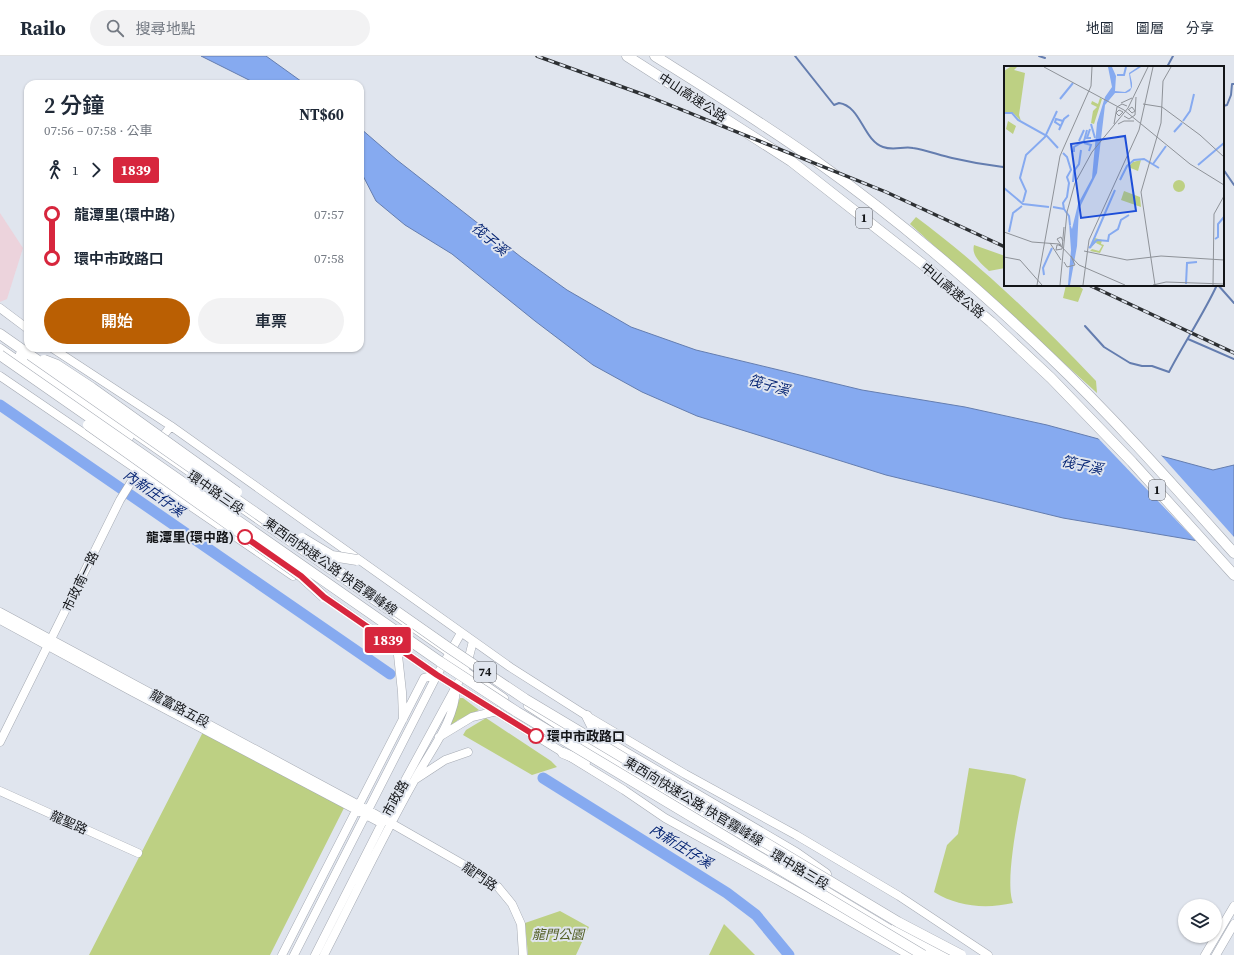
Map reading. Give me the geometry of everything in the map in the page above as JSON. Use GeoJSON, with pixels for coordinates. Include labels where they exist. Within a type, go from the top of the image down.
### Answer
{"type":"FeatureCollection","features":[{"type":"Feature","properties":{"kind":"highway","name":"中山高速公路"},"geometry":{"type":"LineString","coordinates":[[627,56],[791,161],[925,266],[991,322],[1051,378],[1132,462],[1234,575]]}},
{"type":"Feature","properties":{"kind":"highway","name":"中山高速公路"},"geometry":{"type":"LineString","coordinates":[[654,56],[711,91],[817,161],[979,293],[1050,357],[1154,462],[1234,554]]}},
{"type":"Feature","properties":{"kind":"highway","name":"東西向快速公路 快官霧峰線"},"geometry":{"type":"LineString","coordinates":[[0,334],[24,351]]}},
{"type":"Feature","properties":{"kind":"highway","name":"東西向快速公路 快官霧峰線"},"geometry":{"type":"LineString","coordinates":[[26,352],[446,646],[525,699],[898,922],[961,955]]}},
{"type":"Feature","properties":{"kind":"highway","name":"東西向快速公路 快官霧峰線"},"geometry":{"type":"LineString","coordinates":[[0,355],[439,661],[510,708],[923,955]]}},
{"type":"Feature","properties":{"kind":"highway"},"geometry":{"type":"LineString","coordinates":[[30,355],[57,365],[92,388],[302,539],[332,556],[357,560]]}},
{"type":"Feature","properties":{"kind":"highway"},"geometry":{"type":"LineString","coordinates":[[0,359],[147,468],[301,576],[324,597]]}},
{"type":"Feature","properties":{"kind":"highway"},"geometry":{"type":"LineString","coordinates":[[587,716],[597,736],[796,854],[884,910],[898,922]]}},
{"type":"Feature","properties":{"kind":"highway"},"geometry":{"type":"LineString","coordinates":[[563,753],[585,762],[814,897],[875,931],[886,932]]}},
{"type":"Feature","properties":{"kind":"street"},"geometry":{"type":"LineString","coordinates":[[0,308],[24,326]]}},
{"type":"Feature","properties":{"kind":"street","name":"環中路三段"},"geometry":{"type":"LineString","coordinates":[[0,340],[151,450]]}},
{"type":"Feature","properties":{"kind":"street","name":"環中路三段"},"geometry":{"type":"LineString","coordinates":[[0,348],[151,450],[466,668],[574,736],[945,955]]}},
{"type":"Feature","properties":{"kind":"street","name":"環中路三段"},"geometry":{"type":"LineString","coordinates":[[58,352],[171,426],[357,560],[510,667],[587,716],[886,888],[988,955]]}},
{"type":"Feature","properties":{"kind":"street","name":"環中路三段"},"geometry":{"type":"LineString","coordinates":[[0,376],[136,475],[324,597],[437,675],[624,790],[665,818],[753,866],[909,955]]}},
{"type":"Feature","properties":{"kind":"street","name":"市政南一路"},"geometry":{"type":"LineString","coordinates":[[0,742],[120,500],[151,450],[171,426]]}},
{"type":"Feature","properties":{"kind":"street","name":"龍富路五段"},"geometry":{"type":"LineString","coordinates":[[0,612],[50,643]]}},
{"type":"Feature","properties":{"kind":"street","name":"龍富路五段"},"geometry":{"type":"LineString","coordinates":[[0,620],[50,643],[358,808]]}},
{"type":"Feature","properties":{"kind":"street","name":"市政路"},"geometry":{"type":"LineString","coordinates":[[294,955],[437,675],[461,633]]}},
{"type":"Feature","properties":{"kind":"street","name":"市政路"},"geometry":{"type":"LineString","coordinates":[[315,955],[383,821],[424,749],[466,668],[473,641]]}},
{"type":"Feature","properties":{"kind":"street"},"geometry":{"type":"LineString","coordinates":[[397,646],[402,692],[403,720]]}},
{"type":"Feature","properties":{"kind":"street","name":"環中路三段"},"geometry":{"type":"LineString","coordinates":[[466,668],[519,708],[933,955]]}},
{"type":"Feature","properties":{"kind":"street"},"geometry":{"type":"LineString","coordinates":[[282,955],[424,678],[437,675]]}},
{"type":"Feature","properties":{"kind":"street","name":"市政路"},"geometry":{"type":"LineString","coordinates":[[324,955],[394,826],[414,781],[440,737],[456,700],[456,686]]}},
{"type":"Feature","properties":{"kind":"street"},"geometry":{"type":"LineString","coordinates":[[424,749],[472,717],[497,711]]}},
{"type":"Feature","properties":{"kind":"street"},"geometry":{"type":"LineString","coordinates":[[414,781],[445,760],[468,752]]}},
{"type":"Feature","properties":{"kind":"street","name":"龍聖路"},"geometry":{"type":"LineString","coordinates":[[0,791],[138,853]]}},
{"type":"Feature","properties":{"kind":"street","name":"龍門路"},"geometry":{"type":"LineString","coordinates":[[358,808],[394,826],[480,874],[498,887],[512,904],[519,920],[523,955]]}},
{"type":"Feature","properties":{"kind":"street"},"geometry":{"type":"LineString","coordinates":[[753,866],[762,852]]}},
{"type":"Feature","properties":{"kind":"street"},"geometry":{"type":"LineString","coordinates":[[1205,955],[1234,906]]}},
{"type":"Feature","properties":{"kind":"street"},"geometry":{"type":"LineString","coordinates":[[1216,955],[1234,924]]}},
{"type":"Feature","properties":{"kind":"shaded area"},"geometry":{"type":"Polygon","coordinates":[[[0,213],[23,248],[7,299],[0,302],[0,213]]]}},
{"type":"Feature","properties":{"kind":"green space"},"geometry":{"type":"Polygon","coordinates":[[[916,217],[964,255],[1010,295],[1054,337],[1096,381],[1097,393],[910,224],[916,217]]]}},
{"type":"Feature","properties":{"kind":"green space"},"geometry":{"type":"Polygon","coordinates":[[[974,245],[1004,256],[1004,268],[989,271],[980,263],[973,249],[974,245]]]}},
{"type":"Feature","properties":{"kind":"green space"},"geometry":{"type":"Polygon","coordinates":[[[1066,286],[1078,286],[1083,289],[1078,302],[1063,298],[1066,286]]]}},
{"type":"Feature","properties":{"kind":"green space"},"geometry":{"type":"Polygon","coordinates":[[[460,698],[463,698],[479,710],[458,720],[447,729],[460,698]]]}},
{"type":"Feature","properties":{"kind":"green space"},"geometry":{"type":"Polygon","coordinates":[[[486,718],[551,761],[557,767],[532,775],[463,735],[466,730],[486,718]]]}},
{"type":"Feature","properties":{"kind":"green space"},"geometry":{"type":"Polygon","coordinates":[[[203,732],[344,808],[270,955],[89,955],[203,732]]]}},
{"type":"Feature","properties":{"kind":"green space"},"geometry":{"type":"Polygon","coordinates":[[[969,768],[1014,775],[1026,779],[1014,842],[1010,878],[1013,903],[993,906],[962,904],[934,892],[947,845],[958,834],[969,768]]]}},
{"type":"Feature","properties":{"kind":"green space","name":"龍門公園"},"geometry":{"type":"Polygon","coordinates":[[[560,911],[589,927],[576,955],[528,955],[525,923],[560,911]]]}},
{"type":"Feature","properties":{"kind":"green space"},"geometry":{"type":"Polygon","coordinates":[[[724,924],[755,955],[709,955],[724,924]]]}},
{"type":"Feature","properties":{"kind":"water"},"geometry":{"type":"Polygon","coordinates":[[[201,56],[266,56],[299,80],[249,80],[201,56]]]}},
{"type":"Feature","properties":{"kind":"water","name":"筏子溪"},"geometry":{"type":"Polygon","coordinates":[[[364,131],[397,160],[521,257],[567,290],[631,327],[696,350],[862,390],[965,407],[1047,425],[1213,470],[1234,465],[1234,547],[1063,518],[886,475],[697,416],[642,392],[593,365],[535,321],[452,254],[405,225],[376,201],[364,178],[364,131]]]}},
{"type":"Feature","properties":{"kind":"pier"},"geometry":{"type":"Polygon","coordinates":[[[1096,436],[1159,453],[1234,537],[1234,549],[1198,543],[1096,436]]]}},
{"type":"Feature","properties":{"kind":"waterway"},"geometry":{"type":"LineString","coordinates":[[795,56],[834,105],[839,103],[846,105],[852,110],[871,138],[883,147],[891,149],[913,148],[971,162],[1004,166]]}},
{"type":"Feature","properties":{"kind":"waterway"},"geometry":{"type":"LineString","coordinates":[[1039,56],[1045,58]]}},
{"type":"Feature","properties":{"kind":"waterway"},"geometry":{"type":"LineString","coordinates":[[1168,66],[1173,56]]}},
{"type":"Feature","properties":{"kind":"waterway"},"geometry":{"type":"LineString","coordinates":[[1224,106],[1227,105],[1231,95],[1232,84],[1234,84]]}},
{"type":"Feature","properties":{"kind":"waterway"},"geometry":{"type":"LineString","coordinates":[[1224,170],[1234,185]]}},
{"type":"Feature","properties":{"kind":"waterway"},"geometry":{"type":"LineString","coordinates":[[1085,326],[1104,347],[1130,363],[1142,366],[1152,366],[1169,372],[1216,286]]}},
{"type":"Feature","properties":{"kind":"waterway"},"geometry":{"type":"LineString","coordinates":[[1219,286],[1234,303]]}},
{"type":"Feature","properties":{"kind":"waterway"},"geometry":{"type":"LineString","coordinates":[[1188,339],[1234,359]]}},
{"type":"Feature","properties":{"kind":"waterway","name":"內新庄仔溪"},"geometry":{"type":"LineString","coordinates":[[0,405],[390,674]]}},
{"type":"Feature","properties":{"kind":"waterway","name":"內新庄仔溪"},"geometry":{"type":"LineString","coordinates":[[543,778],[727,893],[756,915],[789,955]]}},
{"type":"Feature","properties":{"kind":"railway"},"geometry":{"type":"LineString","coordinates":[[537,56],[650,97],[886,192],[1004,247]]}},
{"type":"Feature","properties":{"kind":"railway"},"geometry":{"type":"LineString","coordinates":[[1091,286],[1234,353]]}},
{"type":"Feature","properties":{"kind":"bus line","name":"1839"},"geometry":{"type":"LineString","coordinates":[[245,537],[301,576],[324,597],[437,675],[536,736]]}},
{"type":"Feature","properties":{"kind":"place","name":"龍潭里(環中路)"},"geometry":{"type":"Point","coordinates":[245,537]}},
{"type":"Feature","properties":{"kind":"place","name":"環中市政路口"},"geometry":{"type":"Point","coordinates":[536,736]}}]}
